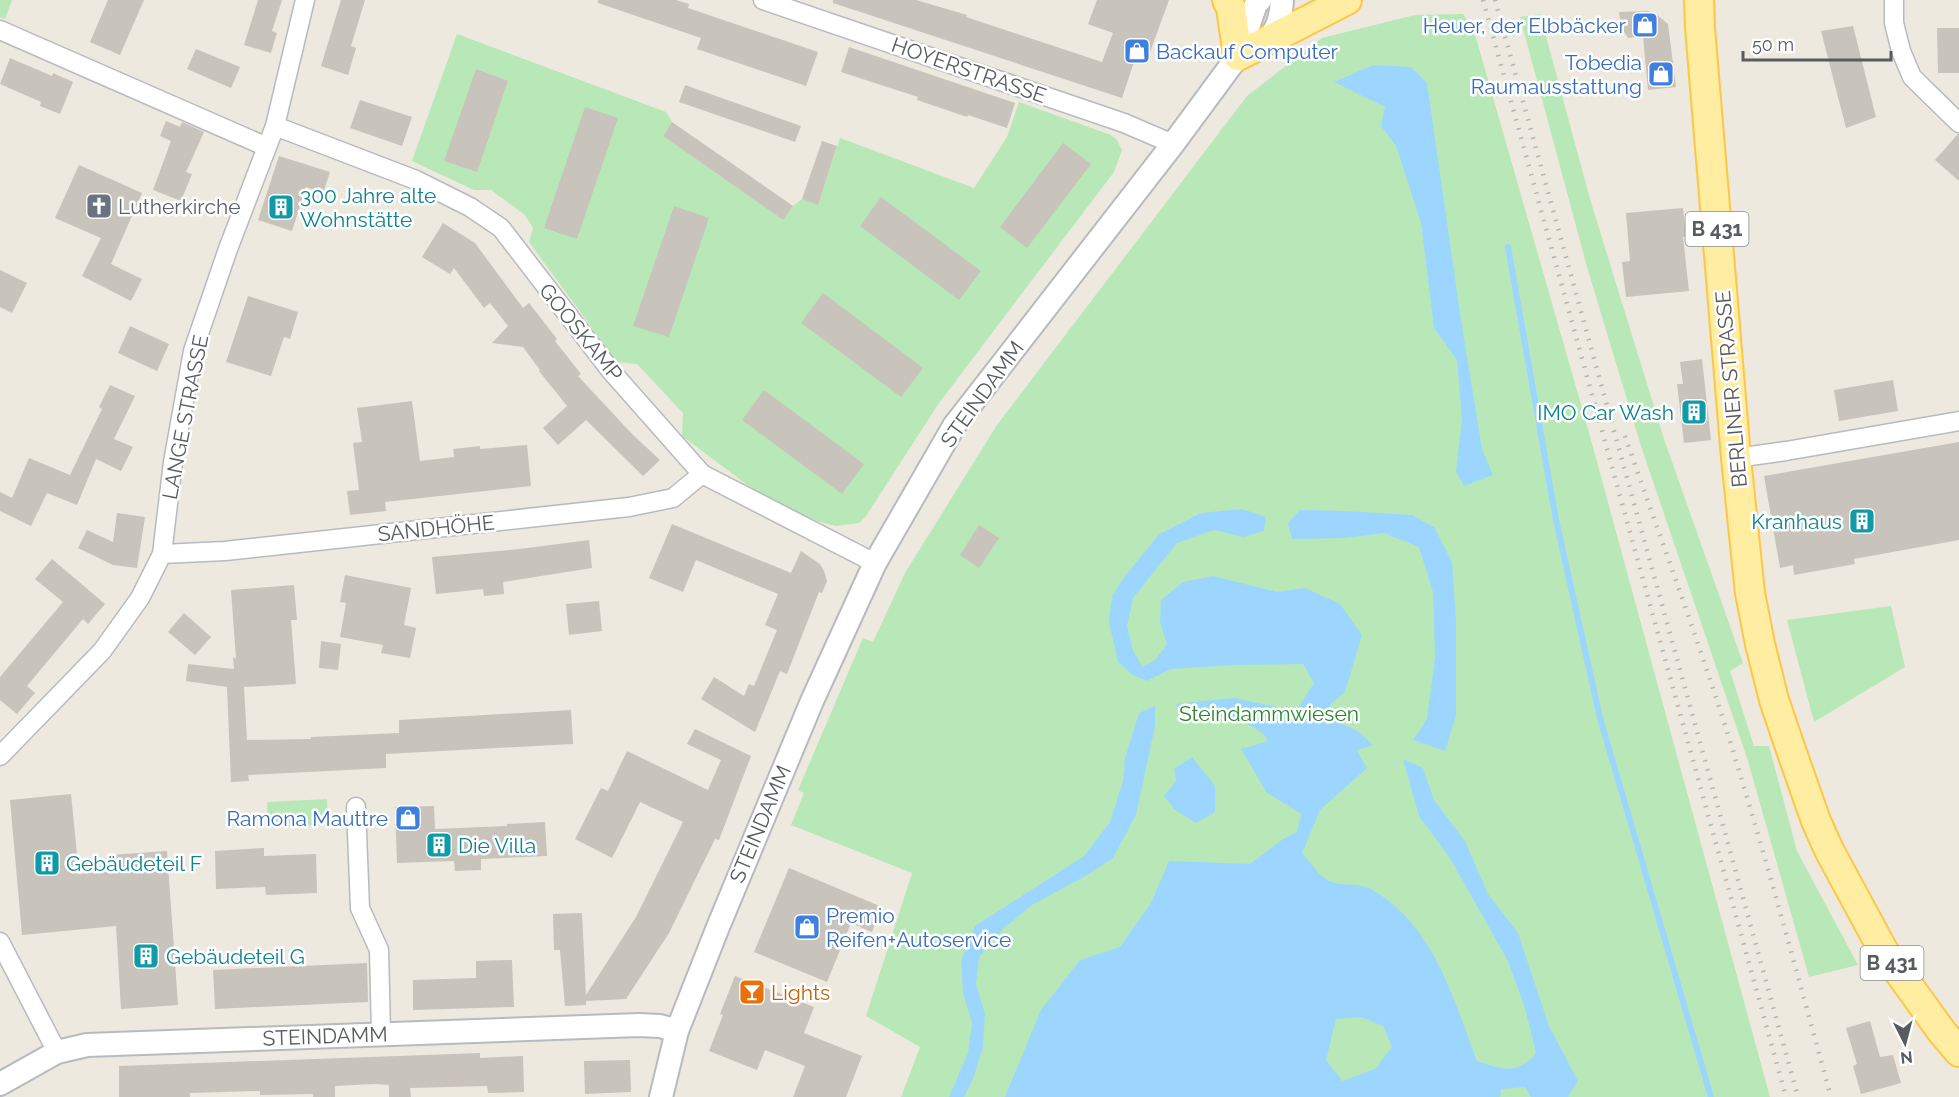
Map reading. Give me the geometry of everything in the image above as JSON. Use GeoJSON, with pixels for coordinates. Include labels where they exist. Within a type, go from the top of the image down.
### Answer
{"type":"FeatureCollection","features":[{"type":"Feature","properties":{"kind":"main road"},"geometry":{"type":"LineString","coordinates":[[1227,0],[1231,8],[1238,56],[1347,0]]}},
{"type":"Feature","properties":{"kind":"main road","name":"BERLINER STRASSE"},"geometry":{"type":"LineString","coordinates":[[1699,0],[1701,50],[1736,458],[1750,593],[1760,644],[1774,700],[1816,821],[1883,950],[1959,1052]]}},
{"type":"Feature","properties":{"kind":"street","name":"LANGE STRASSE"},"geometry":{"type":"LineString","coordinates":[[0,756],[102,651],[140,598],[162,554],[174,462],[193,351],[228,249],[275,126],[305,0]]}},
{"type":"Feature","properties":{"kind":"street","name":"HOYERSTRASSE"},"geometry":{"type":"LineString","coordinates":[[763,0],[1132,126],[1173,144]]}},
{"type":"Feature","properties":{"kind":"street","name":"STEINDAMM"},"geometry":{"type":"LineString","coordinates":[[0,1084],[57,1052],[87,1045],[639,1025],[660,1026],[677,1031],[812,701],[875,563],[954,426],[1173,144],[1238,56],[1256,4],[1260,0]]}},
{"type":"Feature","properties":{"kind":"street","name":"STEINDAMM"},"geometry":{"type":"LineString","coordinates":[[1238,56],[1270,38],[1281,17],[1282,0]]}},
{"type":"Feature","properties":{"kind":"street"},"geometry":{"type":"LineString","coordinates":[[1894,0],[1894,23],[1901,51],[1912,77],[1959,123]]}},
{"type":"Feature","properties":{"kind":"street"},"geometry":{"type":"LineString","coordinates":[[0,30],[267,147]]}},
{"type":"Feature","properties":{"kind":"street","name":"GOOSKAMP"},"geometry":{"type":"LineString","coordinates":[[275,126],[416,180],[470,207],[501,228],[611,371],[702,474],[875,563]]}},
{"type":"Feature","properties":{"kind":"street"},"geometry":{"type":"LineString","coordinates":[[1736,458],[1959,421]]}},
{"type":"Feature","properties":{"kind":"street","name":"SANDHÖHE"},"geometry":{"type":"LineString","coordinates":[[162,554],[225,551],[629,507],[673,498],[702,474]]}},
{"type":"Feature","properties":{"kind":"street"},"geometry":{"type":"LineString","coordinates":[[356,807],[360,908],[379,950],[381,1033]]}},
{"type":"Feature","properties":{"kind":"street"},"geometry":{"type":"LineString","coordinates":[[0,942],[57,1052]]}},
{"type":"Feature","properties":{"kind":"street"},"geometry":{"type":"LineString","coordinates":[[661,1097],[677,1031]]}},
{"type":"Feature","properties":{"kind":"green space"},"geometry":{"type":"Polygon","coordinates":[[[0,0],[12,0],[5,19],[0,17],[0,0]]]}},
{"type":"Feature","properties":{"kind":"green space","name":"Steindammwiesen"},"geometry":{"type":"Polygon","coordinates":[[[1463,14],[1474,31],[1588,429],[1770,1097],[901,1097],[920,1047],[866,1016],[912,873],[791,825],[804,793],[798,790],[863,638],[873,642],[905,573],[997,425],[1247,96],[1322,38],[1415,15],[1463,14]]]}},
{"type":"Feature","properties":{"kind":"green space"},"geometry":{"type":"Polygon","coordinates":[[[1540,14],[1590,199],[1664,439],[1743,663],[1730,671],[1754,746],[1769,746],[1797,851],[1858,965],[1809,977],[1748,761],[1641,446],[1587,267],[1520,17],[1540,14]]]}},
{"type":"Feature","properties":{"kind":"green space"},"geometry":{"type":"Polygon","coordinates":[[[457,34],[666,112],[672,122],[663,136],[783,220],[793,206],[802,199],[818,204],[840,138],[974,188],[1007,137],[1019,102],[1111,135],[1117,140],[1122,150],[1114,172],[939,403],[866,516],[859,523],[836,526],[770,502],[682,436],[683,413],[637,364],[617,362],[529,242],[533,228],[525,215],[491,190],[474,190],[412,161],[457,34]]]}},
{"type":"Feature","properties":{"kind":"green space"},"geometry":{"type":"Polygon","coordinates":[[[1891,606],[1905,667],[1814,722],[1787,620],[1891,606]]]}},
{"type":"Feature","properties":{"kind":"green space"},"geometry":{"type":"Polygon","coordinates":[[[327,799],[328,825],[268,828],[267,802],[327,799]]]}},
{"type":"Feature","properties":{"kind":"water"},"geometry":{"type":"Polygon","coordinates":[[[1373,65],[1411,67],[1427,83],[1482,449],[1493,475],[1464,486],[1456,472],[1462,418],[1457,360],[1434,328],[1421,223],[1396,146],[1381,126],[1385,107],[1334,82],[1373,65]]]}},
{"type":"Feature","properties":{"kind":"water"},"geometry":{"type":"Polygon","coordinates":[[[1242,509],[1266,517],[1264,531],[1243,537],[1214,530],[1177,543],[1133,598],[1127,626],[1133,650],[1142,667],[1155,660],[1167,644],[1160,623],[1161,600],[1183,582],[1213,576],[1277,592],[1305,588],[1340,604],[1362,635],[1345,692],[1332,703],[1326,713],[1332,719],[1358,731],[1373,745],[1357,750],[1367,768],[1320,810],[1302,853],[1327,880],[1371,889],[1393,904],[1411,922],[1439,965],[1450,988],[1477,1061],[1509,1069],[1522,1065],[1536,1053],[1525,1008],[1508,961],[1450,858],[1419,816],[1403,759],[1423,768],[1434,800],[1465,841],[1488,894],[1518,933],[1549,1026],[1578,1081],[1568,1097],[1531,1097],[1525,1087],[1501,1089],[1500,1097],[1005,1097],[1041,1010],[1080,960],[1120,947],[1151,903],[1169,861],[1250,864],[1283,839],[1297,832],[1301,814],[1267,793],[1241,749],[1268,741],[1262,733],[1242,722],[1181,712],[1176,704],[1234,698],[1296,711],[1314,683],[1303,664],[1171,669],[1147,681],[1133,675],[1118,662],[1109,622],[1112,597],[1122,580],[1159,534],[1201,513],[1242,509]],[[1361,1017],[1336,1019],[1326,1060],[1342,1081],[1375,1069],[1392,1047],[1383,1026],[1361,1017]]]}},
{"type":"Feature","properties":{"kind":"water"},"geometry":{"type":"Polygon","coordinates":[[[1300,510],[1412,515],[1434,527],[1452,562],[1456,619],[1456,716],[1445,751],[1413,740],[1427,719],[1435,657],[1433,592],[1419,547],[1384,533],[1344,538],[1292,539],[1288,523],[1300,510]]]}},
{"type":"Feature","properties":{"kind":"water"},"geometry":{"type":"Polygon","coordinates":[[[1155,706],[1155,726],[1136,815],[1113,858],[1032,905],[1003,929],[979,957],[976,984],[985,1014],[983,1047],[973,1079],[964,1097],[949,1097],[968,1053],[972,1023],[963,993],[961,961],[975,926],[1084,856],[1110,822],[1123,781],[1125,758],[1139,713],[1155,706]]]}},
{"type":"Feature","properties":{"kind":"water"},"geometry":{"type":"Polygon","coordinates":[[[1192,757],[1215,786],[1215,812],[1196,823],[1174,809],[1164,796],[1176,781],[1174,769],[1192,757]]]}},
{"type":"Feature","properties":{"kind":"building"},"geometry":{"type":"Polygon","coordinates":[[[108,0],[144,0],[120,55],[90,42],[108,0]]]}},
{"type":"Feature","properties":{"kind":"building"},"geometry":{"type":"Polygon","coordinates":[[[258,0],[282,0],[272,31],[277,33],[271,53],[244,45],[258,0]]]}},
{"type":"Feature","properties":{"kind":"building"},"geometry":{"type":"Polygon","coordinates":[[[341,0],[365,0],[351,46],[356,48],[348,75],[321,66],[341,0]]]}},
{"type":"Feature","properties":{"kind":"building"},"geometry":{"type":"Polygon","coordinates":[[[598,0],[676,0],[689,4],[688,8],[818,52],[806,86],[697,49],[701,38],[598,3],[598,0]]]}},
{"type":"Feature","properties":{"kind":"building"},"geometry":{"type":"Polygon","coordinates":[[[833,0],[916,0],[967,15],[966,17],[1102,62],[1113,33],[1088,24],[1097,0],[1169,0],[1146,63],[1135,59],[1122,98],[833,3],[833,0]]]}},
{"type":"Feature","properties":{"kind":"building"},"geometry":{"type":"Polygon","coordinates":[[[1648,11],[1656,14],[1668,24],[1676,87],[1648,90],[1643,36],[1628,38],[1621,27],[1619,12],[1648,11]]]}},
{"type":"Feature","properties":{"kind":"building"},"geometry":{"type":"Polygon","coordinates":[[[1853,26],[1876,117],[1846,128],[1821,31],[1853,26]]]}},
{"type":"Feature","properties":{"kind":"building"},"geometry":{"type":"Polygon","coordinates":[[[1937,28],[1959,28],[1959,73],[1938,73],[1937,28]]]}},
{"type":"Feature","properties":{"kind":"building"},"geometry":{"type":"Polygon","coordinates":[[[849,47],[1015,103],[1007,128],[968,115],[967,117],[917,100],[918,97],[841,72],[849,47]]]}},
{"type":"Feature","properties":{"kind":"building"},"geometry":{"type":"Polygon","coordinates":[[[196,49],[240,67],[231,88],[187,69],[196,49]]]}},
{"type":"Feature","properties":{"kind":"building"},"geometry":{"type":"Polygon","coordinates":[[[10,58],[52,76],[53,73],[73,82],[60,114],[40,106],[41,102],[0,84],[10,58]]]}},
{"type":"Feature","properties":{"kind":"building"},"geometry":{"type":"Polygon","coordinates":[[[476,69],[508,81],[477,172],[444,161],[476,69]]]}},
{"type":"Feature","properties":{"kind":"building"},"geometry":{"type":"Polygon","coordinates":[[[685,85],[801,126],[795,142],[679,102],[685,85]]]}},
{"type":"Feature","properties":{"kind":"building"},"geometry":{"type":"Polygon","coordinates":[[[360,100],[412,117],[402,146],[350,128],[360,100]]]}},
{"type":"Feature","properties":{"kind":"building"},"geometry":{"type":"Polygon","coordinates":[[[585,107],[618,118],[577,239],[544,228],[585,107]]]}},
{"type":"Feature","properties":{"kind":"building"},"geometry":{"type":"Polygon","coordinates":[[[166,121],[180,127],[182,122],[204,132],[186,172],[192,174],[181,201],[153,190],[171,141],[160,136],[166,121]]]}},
{"type":"Feature","properties":{"kind":"building"},"geometry":{"type":"Polygon","coordinates":[[[672,122],[793,206],[783,220],[663,136],[672,122]]]}},
{"type":"Feature","properties":{"kind":"building"},"geometry":{"type":"Polygon","coordinates":[[[1959,134],[1959,181],[1935,160],[1959,134]]]}},
{"type":"Feature","properties":{"kind":"building"},"geometry":{"type":"Polygon","coordinates":[[[822,141],[837,146],[818,205],[802,199],[822,141]]]}},
{"type":"Feature","properties":{"kind":"building"},"geometry":{"type":"Polygon","coordinates":[[[1063,143],[1091,164],[1027,248],[1000,227],[1063,143]]]}},
{"type":"Feature","properties":{"kind":"building","name":"300 Jahre alte Wohnstätte"},"geometry":{"type":"Polygon","coordinates":[[[279,156],[330,172],[323,193],[306,187],[292,231],[258,220],[279,156]]]}},
{"type":"Feature","properties":{"kind":"building","name":"Lutherkirche"},"geometry":{"type":"Polygon","coordinates":[[[79,165],[142,193],[111,264],[142,279],[131,301],[82,276],[101,238],[55,218],[79,165]]]}},
{"type":"Feature","properties":{"kind":"building"},"geometry":{"type":"Polygon","coordinates":[[[881,197],[981,271],[959,300],[860,226],[881,197]]]}},
{"type":"Feature","properties":{"kind":"building"},"geometry":{"type":"Polygon","coordinates":[[[674,206],[709,218],[669,337],[633,326],[674,206]]]}},
{"type":"Feature","properties":{"kind":"building"},"geometry":{"type":"Polygon","coordinates":[[[1683,208],[1686,237],[1683,237],[1689,291],[1626,297],[1622,262],[1630,261],[1626,213],[1683,208]]]}},
{"type":"Feature","properties":{"kind":"building"},"geometry":{"type":"Polygon","coordinates":[[[443,223],[475,243],[523,308],[529,303],[557,339],[555,341],[581,374],[578,376],[632,434],[660,460],[643,476],[586,420],[558,445],[543,428],[567,406],[523,347],[492,343],[508,326],[490,303],[484,308],[454,268],[450,274],[422,257],[443,223]]]}},
{"type":"Feature","properties":{"kind":"building"},"geometry":{"type":"Polygon","coordinates":[[[0,270],[27,283],[12,313],[0,307],[0,270]]]}},
{"type":"Feature","properties":{"kind":"building"},"geometry":{"type":"Polygon","coordinates":[[[823,293],[923,368],[901,397],[801,323],[823,293]]]}},
{"type":"Feature","properties":{"kind":"building"},"geometry":{"type":"Polygon","coordinates":[[[248,296],[298,312],[290,339],[284,337],[271,376],[226,362],[248,296]]]}},
{"type":"Feature","properties":{"kind":"building"},"geometry":{"type":"Polygon","coordinates":[[[130,326],[169,344],[157,371],[118,353],[130,326]]]}},
{"type":"Feature","properties":{"kind":"building","name":"IMO Car Wash"},"geometry":{"type":"Polygon","coordinates":[[[1702,359],[1711,440],[1684,443],[1677,384],[1683,384],[1680,362],[1702,359]]]}},
{"type":"Feature","properties":{"kind":"building"},"geometry":{"type":"Polygon","coordinates":[[[1893,380],[1898,411],[1839,421],[1834,390],[1893,380]]]}},
{"type":"Feature","properties":{"kind":"building"},"geometry":{"type":"Polygon","coordinates":[[[110,385],[135,396],[114,439],[133,447],[121,471],[96,459],[77,505],[47,493],[31,526],[0,511],[0,492],[12,498],[29,458],[70,475],[102,409],[99,407],[110,385]]]}},
{"type":"Feature","properties":{"kind":"building"},"geometry":{"type":"Polygon","coordinates":[[[764,390],[864,464],[842,494],[742,420],[764,390]]]}},
{"type":"Feature","properties":{"kind":"building"},"geometry":{"type":"Polygon","coordinates":[[[412,401],[420,461],[454,457],[453,449],[527,445],[531,486],[385,502],[386,511],[350,515],[347,491],[359,490],[353,443],[362,442],[357,408],[412,401]]]}},
{"type":"Feature","properties":{"kind":"building","name":"Kranhaus"},"geometry":{"type":"Polygon","coordinates":[[[1959,442],[1959,540],[1854,559],[1855,564],[1794,575],[1793,565],[1780,568],[1764,476],[1959,442]]]}},
{"type":"Feature","properties":{"kind":"building"},"geometry":{"type":"Polygon","coordinates":[[[117,513],[145,517],[137,568],[113,565],[78,548],[87,530],[113,542],[117,513]]]}},
{"type":"Feature","properties":{"kind":"building"},"geometry":{"type":"Polygon","coordinates":[[[672,524],[791,573],[801,551],[820,564],[824,571],[827,581],[822,593],[819,592],[787,674],[780,671],[755,732],[701,699],[714,677],[744,696],[749,684],[754,686],[777,630],[765,625],[778,594],[696,560],[683,592],[649,578],[672,524]]]}},
{"type":"Feature","properties":{"kind":"building"},"geometry":{"type":"Polygon","coordinates":[[[979,525],[999,538],[979,568],[960,555],[979,525]]]}},
{"type":"Feature","properties":{"kind":"building"},"geometry":{"type":"Polygon","coordinates":[[[589,540],[592,568],[503,582],[504,594],[484,596],[483,589],[436,594],[432,557],[589,540]]]}},
{"type":"Feature","properties":{"kind":"building"},"geometry":{"type":"Polygon","coordinates":[[[52,559],[105,604],[88,624],[83,619],[27,686],[35,693],[17,714],[0,700],[0,677],[63,602],[35,579],[52,559]]]}},
{"type":"Feature","properties":{"kind":"building"},"geometry":{"type":"Polygon","coordinates":[[[345,575],[411,588],[404,625],[416,628],[410,658],[381,653],[383,645],[340,637],[346,603],[340,602],[345,575]]]}},
{"type":"Feature","properties":{"kind":"building"},"geometry":{"type":"Polygon","coordinates":[[[294,585],[297,620],[291,620],[296,684],[244,687],[247,740],[311,739],[311,737],[399,733],[399,720],[571,710],[573,744],[386,754],[386,768],[248,775],[249,781],[231,782],[227,687],[186,681],[188,664],[234,669],[233,657],[236,659],[231,590],[294,585]]]}},
{"type":"Feature","properties":{"kind":"building"},"geometry":{"type":"Polygon","coordinates":[[[599,601],[602,631],[569,635],[566,604],[599,601]]]}},
{"type":"Feature","properties":{"kind":"building"},"geometry":{"type":"Polygon","coordinates":[[[184,613],[211,637],[195,655],[168,632],[184,613]]]}},
{"type":"Feature","properties":{"kind":"building"},"geometry":{"type":"Polygon","coordinates":[[[321,641],[341,644],[338,670],[319,668],[321,641]]]}},
{"type":"Feature","properties":{"kind":"building"},"geometry":{"type":"Polygon","coordinates":[[[695,729],[751,756],[719,840],[715,839],[669,933],[626,999],[586,1001],[586,1005],[565,1006],[560,950],[554,950],[553,914],[582,913],[586,995],[636,917],[683,822],[640,802],[612,858],[575,839],[601,788],[608,791],[627,751],[708,790],[721,760],[687,744],[695,729]]]}},
{"type":"Feature","properties":{"kind":"building"},"geometry":{"type":"Polygon","coordinates":[[[71,794],[79,874],[112,871],[110,855],[167,851],[178,1005],[121,1009],[116,926],[22,935],[10,800],[71,794]]]}},
{"type":"Feature","properties":{"kind":"building","name":"Die Villa"},"geometry":{"type":"Polygon","coordinates":[[[434,806],[435,829],[545,822],[547,856],[481,859],[481,870],[455,871],[454,861],[397,863],[395,807],[434,806]]]}},
{"type":"Feature","properties":{"kind":"building"},"geometry":{"type":"Polygon","coordinates":[[[264,848],[264,856],[316,854],[317,893],[266,895],[265,887],[216,889],[215,851],[264,848]]]}},
{"type":"Feature","properties":{"kind":"building","name":"Premio Reifen+Autoservice"},"geometry":{"type":"Polygon","coordinates":[[[789,868],[882,907],[872,932],[851,923],[827,982],[754,952],[789,868]]]}},
{"type":"Feature","properties":{"kind":"building"},"geometry":{"type":"Polygon","coordinates":[[[512,960],[514,1007],[413,1010],[413,980],[476,978],[476,961],[512,960]]]}},
{"type":"Feature","properties":{"kind":"building"},"geometry":{"type":"Polygon","coordinates":[[[367,963],[368,1002],[215,1009],[213,970],[367,963]]]}},
{"type":"Feature","properties":{"kind":"building"},"geometry":{"type":"Polygon","coordinates":[[[735,976],[814,1007],[804,1033],[862,1056],[846,1097],[793,1097],[805,1066],[765,1050],[757,1070],[709,1051],[735,976]]]}},
{"type":"Feature","properties":{"kind":"building"},"geometry":{"type":"Polygon","coordinates":[[[1870,1021],[1880,1057],[1893,1055],[1901,1083],[1861,1094],[1853,1066],[1857,1064],[1846,1028],[1870,1021]]]}},
{"type":"Feature","properties":{"kind":"building"},"geometry":{"type":"Polygon","coordinates":[[[480,1053],[480,1058],[523,1056],[524,1092],[488,1093],[487,1086],[410,1088],[411,1097],[389,1097],[389,1085],[374,1084],[335,1086],[335,1097],[313,1097],[313,1094],[260,1095],[260,1091],[190,1093],[190,1097],[119,1097],[119,1066],[480,1053]]]}},
{"type":"Feature","properties":{"kind":"building"},"geometry":{"type":"Polygon","coordinates":[[[630,1060],[631,1092],[585,1094],[584,1061],[630,1060]]]}},
{"type":"Feature","properties":{"kind":"waterway"},"geometry":{"type":"LineString","coordinates":[[1508,247],[1556,520],[1600,718],[1711,1097]]}},
{"type":"Feature","properties":{"kind":"railway"},"geometry":{"type":"LineString","coordinates":[[1483,0],[1786,1097]]}},
{"type":"Feature","properties":{"kind":"railway"},"geometry":{"type":"LineString","coordinates":[[1495,0],[1798,1097]]}},
{"type":"Feature","properties":{"kind":"railway"},"geometry":{"type":"LineString","coordinates":[[1625,436],[1729,738],[1769,872],[1831,1097]]}},
{"type":"Feature","properties":{"kind":"place","name":"Heuer, der Elbbäcker"},"geometry":{"type":"Point","coordinates":[1645,25]}},
{"type":"Feature","properties":{"kind":"place","name":"Backauf Computer"},"geometry":{"type":"Point","coordinates":[1137,51]}},
{"type":"Feature","properties":{"kind":"place","name":"Tobedia Raumausstattung"},"geometry":{"type":"Point","coordinates":[1661,74]}},
{"type":"Feature","properties":{"kind":"place","name":"Lutherkirche"},"geometry":{"type":"Point","coordinates":[99,206]}},
{"type":"Feature","properties":{"kind":"place","name":"300 Jahre alte Wohnstätte"},"geometry":{"type":"Point","coordinates":[281,207]}},
{"type":"Feature","properties":{"kind":"place","name":"IMO Car Wash"},"geometry":{"type":"Point","coordinates":[1694,412]}},
{"type":"Feature","properties":{"kind":"place","name":"Kranhaus"},"geometry":{"type":"Point","coordinates":[1862,521]}},
{"type":"Feature","properties":{"kind":"place","name":"Ramona Mauttre"},"geometry":{"type":"Point","coordinates":[408,818]}},
{"type":"Feature","properties":{"kind":"place","name":"Die Villa"},"geometry":{"type":"Point","coordinates":[439,845]}},
{"type":"Feature","properties":{"kind":"place","name":"Gebäudeteil F"},"geometry":{"type":"Point","coordinates":[47,863]}},
{"type":"Feature","properties":{"kind":"place","name":"Premio Reifen+Autoservice"},"geometry":{"type":"Point","coordinates":[807,927]}},
{"type":"Feature","properties":{"kind":"place","name":"Gebäudeteil G"},"geometry":{"type":"Point","coordinates":[146,956]}},
{"type":"Feature","properties":{"kind":"place","name":"Lights"},"geometry":{"type":"Point","coordinates":[752,992]}}]}
